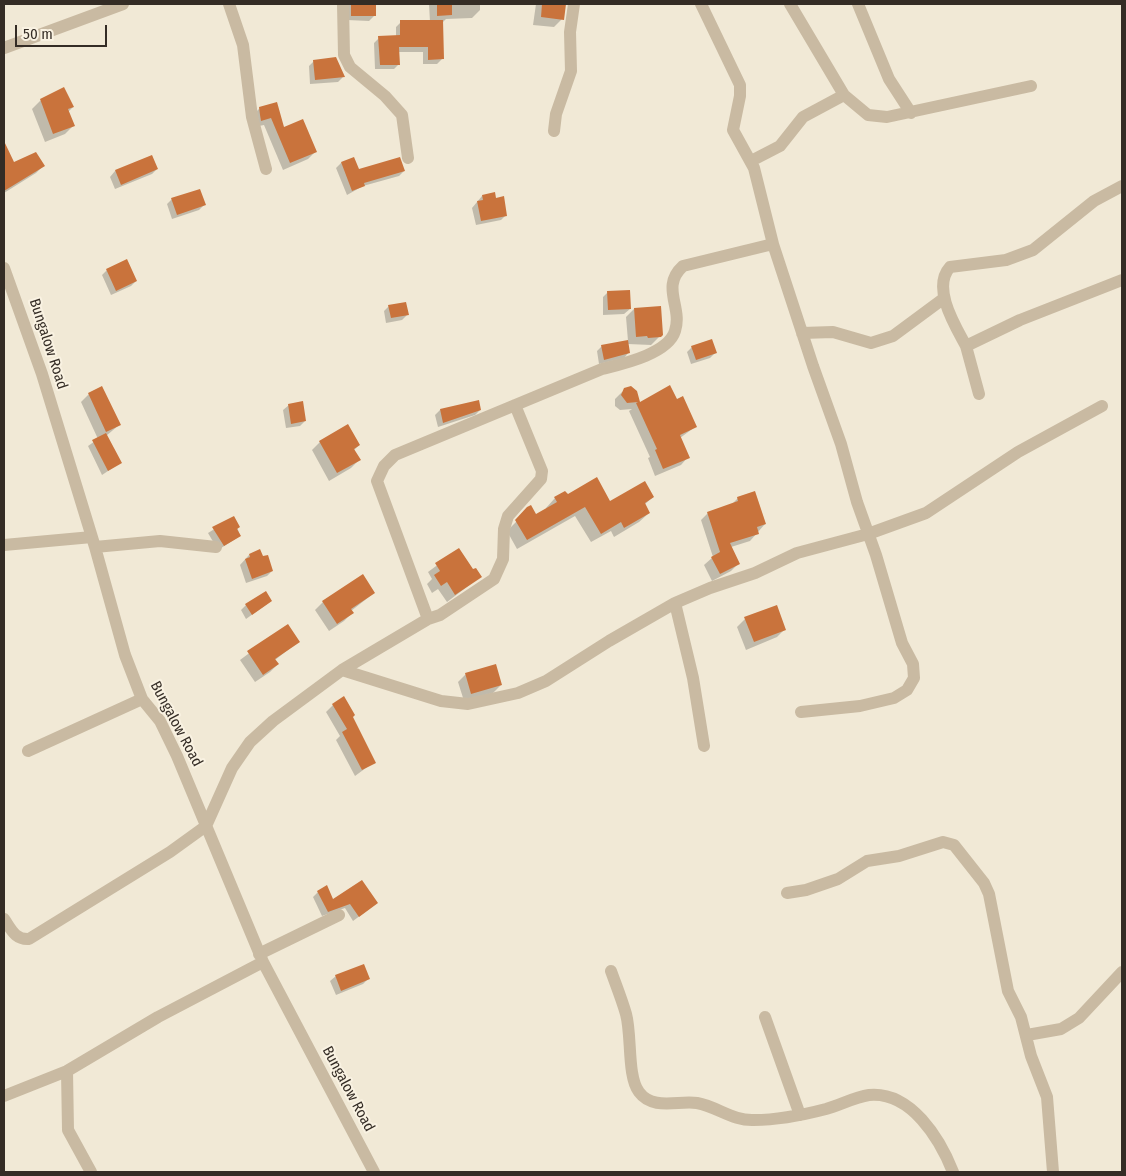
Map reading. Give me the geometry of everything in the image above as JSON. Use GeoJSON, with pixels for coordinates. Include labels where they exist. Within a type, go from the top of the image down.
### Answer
{"type":"FeatureCollection","features":[{"type":"Feature","properties":{"kind":"street"},"geometry":{"type":"LineString","coordinates":[[4,48],[123,4]]}},
{"type":"Feature","properties":{"kind":"street"},"geometry":{"type":"LineString","coordinates":[[229,4],[243,44],[252,118],[266,169]]}},
{"type":"Feature","properties":{"kind":"street"},"geometry":{"type":"LineString","coordinates":[[342,4],[344,55],[350,67],[385,96],[402,115],[408,158]]}},
{"type":"Feature","properties":{"kind":"street"},"geometry":{"type":"LineString","coordinates":[[554,131],[556,114],[571,71],[570,32],[574,4]]}},
{"type":"Feature","properties":{"kind":"street"},"geometry":{"type":"LineString","coordinates":[[701,4],[740,85],[740,96],[733,130],[757,176],[773,244],[802,333],[842,444],[902,643],[913,664],[914,678],[906,690],[894,698],[860,706],[800,712]]}},
{"type":"Feature","properties":{"kind":"street"},"geometry":{"type":"LineString","coordinates":[[790,4],[844,95],[861,110],[876,117],[911,113],[1031,86]]}},
{"type":"Feature","properties":{"kind":"street"},"geometry":{"type":"LineString","coordinates":[[858,4],[889,79],[911,113]]}},
{"type":"Feature","properties":{"kind":"street"},"geometry":{"type":"LineString","coordinates":[[750,161],[780,146],[802,117],[844,95]]}},
{"type":"Feature","properties":{"kind":"street"},"geometry":{"type":"LineString","coordinates":[[979,394],[966,346],[943,299],[947,269],[954,266],[1006,260],[1033,250],[1094,201],[1122,186]]}},
{"type":"Feature","properties":{"kind":"street"},"geometry":{"type":"LineString","coordinates":[[428,619],[377,481],[384,466],[395,455],[515,405],[602,369],[634,362],[668,342],[675,331],[675,307],[672,285],[674,274],[683,266],[773,244]]}},
{"type":"Feature","properties":{"kind":"street","name":"Bungalow Road"},"geometry":{"type":"LineString","coordinates":[[4,268],[42,374],[125,655],[142,699],[160,721],[261,958],[374,1172]]}},
{"type":"Feature","properties":{"kind":"street"},"geometry":{"type":"LineString","coordinates":[[966,346],[1020,320],[1122,280]]}},
{"type":"Feature","properties":{"kind":"street"},"geometry":{"type":"LineString","coordinates":[[802,333],[833,332],[872,343],[893,336],[943,299]]}},
{"type":"Feature","properties":{"kind":"street"},"geometry":{"type":"LineString","coordinates":[[4,919],[15,936],[21,939],[28,939],[170,852],[206,826],[232,768],[250,742],[273,721],[342,670],[428,619],[440,615],[494,580],[503,559],[504,529],[508,516],[541,479],[542,471],[515,405]]}},
{"type":"Feature","properties":{"kind":"street"},"geometry":{"type":"LineString","coordinates":[[342,670],[440,702],[468,704],[518,693],[546,681],[674,603],[710,588],[755,573],[798,553],[868,534],[926,513],[1018,452],[1102,406]]}},
{"type":"Feature","properties":{"kind":"street"},"geometry":{"type":"LineString","coordinates":[[4,545],[160,541],[216,547]]}},
{"type":"Feature","properties":{"kind":"street"},"geometry":{"type":"LineString","coordinates":[[674,603],[694,678],[704,746]]}},
{"type":"Feature","properties":{"kind":"street"},"geometry":{"type":"LineString","coordinates":[[28,751],[142,699]]}},
{"type":"Feature","properties":{"kind":"street"},"geometry":{"type":"LineString","coordinates":[[787,894],[806,890],[838,879],[867,861],[899,856],[943,842],[954,845],[984,883],[989,894],[1008,991],[1027,1035],[1031,1056],[1047,1097],[1053,1172]]}},
{"type":"Feature","properties":{"kind":"street"},"geometry":{"type":"LineString","coordinates":[[4,1096],[68,1071],[158,1017],[339,915]]}},
{"type":"Feature","properties":{"kind":"street"},"geometry":{"type":"LineString","coordinates":[[611,971],[627,1015],[634,1082],[640,1094],[655,1102],[672,1104],[695,1103],[714,1108],[736,1119],[755,1120],[800,1115],[868,1096],[886,1096],[907,1107],[928,1126],[944,1149],[953,1172]]}},
{"type":"Feature","properties":{"kind":"street"},"geometry":{"type":"LineString","coordinates":[[1027,1035],[1061,1029],[1079,1018],[1122,972]]}},
{"type":"Feature","properties":{"kind":"street"},"geometry":{"type":"LineString","coordinates":[[765,1017],[800,1115]]}},
{"type":"Feature","properties":{"kind":"street"},"geometry":{"type":"LineString","coordinates":[[68,1071],[68,1130],[91,1172]]}},
{"type":"Feature","properties":{"kind":"building"},"geometry":{"type":"Polygon","coordinates":[[[351,4],[376,4],[376,16],[351,16],[351,4]]]}},
{"type":"Feature","properties":{"kind":"building"},"geometry":{"type":"Polygon","coordinates":[[[437,4],[452,4],[452,15],[437,16],[437,4]]]}},
{"type":"Feature","properties":{"kind":"building"},"geometry":{"type":"Polygon","coordinates":[[[542,4],[566,4],[564,20],[541,17],[542,4]]]}},
{"type":"Feature","properties":{"kind":"building"},"geometry":{"type":"Polygon","coordinates":[[[400,20],[443,20],[444,59],[428,60],[428,47],[399,47],[400,65],[380,65],[378,36],[400,35],[400,20]]]}},
{"type":"Feature","properties":{"kind":"building"},"geometry":{"type":"Polygon","coordinates":[[[336,57],[345,77],[315,80],[313,60],[336,57]]]}},
{"type":"Feature","properties":{"kind":"building"},"geometry":{"type":"Polygon","coordinates":[[[64,87],[74,107],[68,109],[75,126],[53,134],[40,99],[64,87]]]}},
{"type":"Feature","properties":{"kind":"building"},"geometry":{"type":"Polygon","coordinates":[[[277,102],[284,127],[303,119],[317,152],[290,163],[271,118],[261,121],[259,107],[277,102]]]}},
{"type":"Feature","properties":{"kind":"building"},"geometry":{"type":"Polygon","coordinates":[[[4,141],[14,162],[36,152],[45,166],[4,191],[4,141]]]}},
{"type":"Feature","properties":{"kind":"building"},"geometry":{"type":"Polygon","coordinates":[[[152,155],[158,169],[121,185],[115,170],[152,155]]]}},
{"type":"Feature","properties":{"kind":"building"},"geometry":{"type":"Polygon","coordinates":[[[354,157],[359,169],[400,157],[405,171],[364,183],[365,186],[352,191],[341,162],[354,157]]]}},
{"type":"Feature","properties":{"kind":"building"},"geometry":{"type":"Polygon","coordinates":[[[200,189],[206,205],[177,215],[171,198],[200,189]]]}},
{"type":"Feature","properties":{"kind":"building"},"geometry":{"type":"Polygon","coordinates":[[[495,192],[496,198],[504,196],[507,216],[481,221],[477,201],[483,200],[482,195],[495,192]]]}},
{"type":"Feature","properties":{"kind":"building"},"geometry":{"type":"Polygon","coordinates":[[[127,259],[137,281],[116,291],[106,269],[127,259]]]}},
{"type":"Feature","properties":{"kind":"building"},"geometry":{"type":"Polygon","coordinates":[[[630,290],[631,309],[608,310],[607,291],[630,290]]]}},
{"type":"Feature","properties":{"kind":"building"},"geometry":{"type":"Polygon","coordinates":[[[406,302],[409,315],[391,318],[388,305],[406,302]]]}},
{"type":"Feature","properties":{"kind":"building"},"geometry":{"type":"Polygon","coordinates":[[[661,306],[663,335],[661,337],[648,338],[647,336],[636,337],[634,308],[661,306]]]}},
{"type":"Feature","properties":{"kind":"building"},"geometry":{"type":"Polygon","coordinates":[[[712,339],[717,353],[696,360],[691,346],[712,339]]]}},
{"type":"Feature","properties":{"kind":"building"},"geometry":{"type":"Polygon","coordinates":[[[628,340],[630,353],[604,360],[601,345],[628,340]]]}},
{"type":"Feature","properties":{"kind":"building"},"geometry":{"type":"Polygon","coordinates":[[[670,385],[677,399],[683,396],[697,427],[680,435],[690,458],[663,469],[655,450],[657,449],[636,403],[638,402],[627,403],[621,395],[624,388],[631,386],[637,391],[640,402],[670,385]]]}},
{"type":"Feature","properties":{"kind":"building"},"geometry":{"type":"Polygon","coordinates":[[[102,386],[121,425],[106,432],[88,393],[102,386]]]}},
{"type":"Feature","properties":{"kind":"building"},"geometry":{"type":"Polygon","coordinates":[[[479,400],[481,410],[443,423],[440,409],[479,400]]]}},
{"type":"Feature","properties":{"kind":"building"},"geometry":{"type":"Polygon","coordinates":[[[303,401],[306,421],[291,424],[288,404],[303,401]]]}},
{"type":"Feature","properties":{"kind":"building"},"geometry":{"type":"Polygon","coordinates":[[[348,424],[360,445],[354,449],[361,460],[337,473],[319,441],[348,424]]]}},
{"type":"Feature","properties":{"kind":"building"},"geometry":{"type":"Polygon","coordinates":[[[106,433],[122,463],[108,471],[92,440],[106,433]]]}},
{"type":"Feature","properties":{"kind":"building"},"geometry":{"type":"Polygon","coordinates":[[[597,477],[610,501],[645,481],[654,497],[645,503],[650,513],[624,528],[621,522],[601,534],[585,507],[527,540],[515,520],[527,507],[531,505],[536,514],[557,502],[554,497],[565,491],[568,494],[597,477]]]}},
{"type":"Feature","properties":{"kind":"building"},"geometry":{"type":"Polygon","coordinates":[[[755,491],[766,524],[757,527],[759,534],[730,543],[740,564],[720,574],[711,557],[720,552],[707,512],[738,501],[737,497],[755,491]]]}},
{"type":"Feature","properties":{"kind":"building"},"geometry":{"type":"Polygon","coordinates":[[[234,516],[240,527],[237,529],[241,536],[224,546],[212,527],[234,516]]]}},
{"type":"Feature","properties":{"kind":"building"},"geometry":{"type":"Polygon","coordinates":[[[459,548],[473,569],[476,568],[482,577],[455,595],[447,582],[441,586],[434,575],[440,571],[435,563],[459,548]]]}},
{"type":"Feature","properties":{"kind":"building"},"geometry":{"type":"Polygon","coordinates":[[[260,549],[263,556],[268,555],[273,571],[252,579],[245,559],[250,557],[249,554],[260,549]]]}},
{"type":"Feature","properties":{"kind":"building"},"geometry":{"type":"Polygon","coordinates":[[[363,574],[375,593],[351,609],[354,613],[337,624],[322,601],[363,574]]]}},
{"type":"Feature","properties":{"kind":"building"},"geometry":{"type":"Polygon","coordinates":[[[266,591],[272,601],[252,615],[245,604],[266,591]]]}},
{"type":"Feature","properties":{"kind":"building"},"geometry":{"type":"Polygon","coordinates":[[[777,605],[786,630],[754,642],[744,617],[777,605]]]}},
{"type":"Feature","properties":{"kind":"building"},"geometry":{"type":"Polygon","coordinates":[[[288,624],[300,642],[275,659],[279,664],[263,675],[247,651],[288,624]]]}},
{"type":"Feature","properties":{"kind":"building"},"geometry":{"type":"Polygon","coordinates":[[[496,664],[502,685],[471,694],[465,673],[496,664]]]}},
{"type":"Feature","properties":{"kind":"building"},"geometry":{"type":"Polygon","coordinates":[[[344,696],[355,715],[353,717],[376,763],[362,770],[342,732],[347,729],[332,704],[344,696]]]}},
{"type":"Feature","properties":{"kind":"building"},"geometry":{"type":"Polygon","coordinates":[[[362,880],[378,903],[359,917],[350,904],[328,912],[317,891],[327,885],[333,899],[362,880]]]}},
{"type":"Feature","properties":{"kind":"building"},"geometry":{"type":"Polygon","coordinates":[[[364,964],[370,979],[341,991],[335,975],[364,964]]]}}]}
